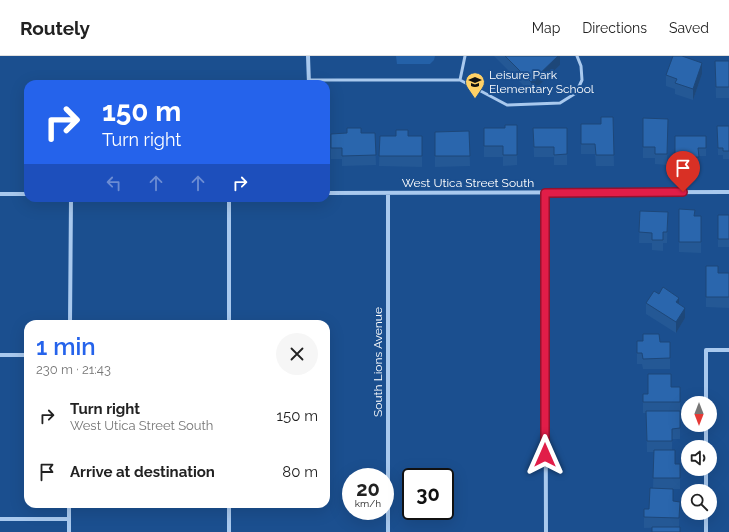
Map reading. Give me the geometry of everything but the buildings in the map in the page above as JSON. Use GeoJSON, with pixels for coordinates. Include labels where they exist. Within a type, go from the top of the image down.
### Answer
{"type":"FeatureCollection","features":[{"type":"Feature","properties":{"kind":"street"},"geometry":{"type":"LineString","coordinates":[[308,56],[309,80]]}},
{"type":"Feature","properties":{"kind":"street","name":"West Utica Street South"},"geometry":{"type":"LineString","coordinates":[[330,193],[729,192]]}},
{"type":"Feature","properties":{"kind":"street","name":"South Lions Avenue"},"geometry":{"type":"LineString","coordinates":[[388,193],[388,532]]}},
{"type":"Feature","properties":{"kind":"street"},"geometry":{"type":"LineString","coordinates":[[545,193],[546,532]]}},
{"type":"Feature","properties":{"kind":"street"},"geometry":{"type":"LineString","coordinates":[[0,194],[24,194]]}},
{"type":"Feature","properties":{"kind":"street"},"geometry":{"type":"LineString","coordinates":[[70,320],[71,202]]}},
{"type":"Feature","properties":{"kind":"street"},"geometry":{"type":"LineString","coordinates":[[229,202],[229,320]]}},
{"type":"Feature","properties":{"kind":"street"},"geometry":{"type":"LineString","coordinates":[[706,396],[706,350],[729,350]]}},
{"type":"Feature","properties":{"kind":"street"},"geometry":{"type":"LineString","coordinates":[[0,355],[24,355]]}},
{"type":"Feature","properties":{"kind":"street"},"geometry":{"type":"LineString","coordinates":[[69,508],[69,532]]}},
{"type":"Feature","properties":{"kind":"street"},"geometry":{"type":"LineString","coordinates":[[229,508],[229,532]]}},
{"type":"Feature","properties":{"kind":"street"},"geometry":{"type":"LineString","coordinates":[[0,519],[69,519]]}},
{"type":"Feature","properties":{"kind":"street"},"geometry":{"type":"LineString","coordinates":[[706,520],[706,532]]}},
{"type":"Feature","properties":{"kind":"lane"},"geometry":{"type":"LineString","coordinates":[[460,80],[465,56]]}},
{"type":"Feature","properties":{"kind":"lane"},"geometry":{"type":"LineString","coordinates":[[330,82],[460,80],[507,104],[560,103],[576,93],[582,80],[581,66],[577,56]]}},
{"type":"Feature","properties":{"kind":"shaded area"},"geometry":{"type":"Polygon","coordinates":[[[396,56],[435,56],[434,60],[430,64],[397,64],[396,56]]]}},
{"type":"Feature","properties":{"kind":"place","name":"Leisure Park Elementary School"},"geometry":{"type":"Point","coordinates":[475,99]}},
{"type":"Feature","properties":{"kind":"route"},"geometry":{"type":"LineString","coordinates":[[545,455],[545,193],[683,192]]}}]}
